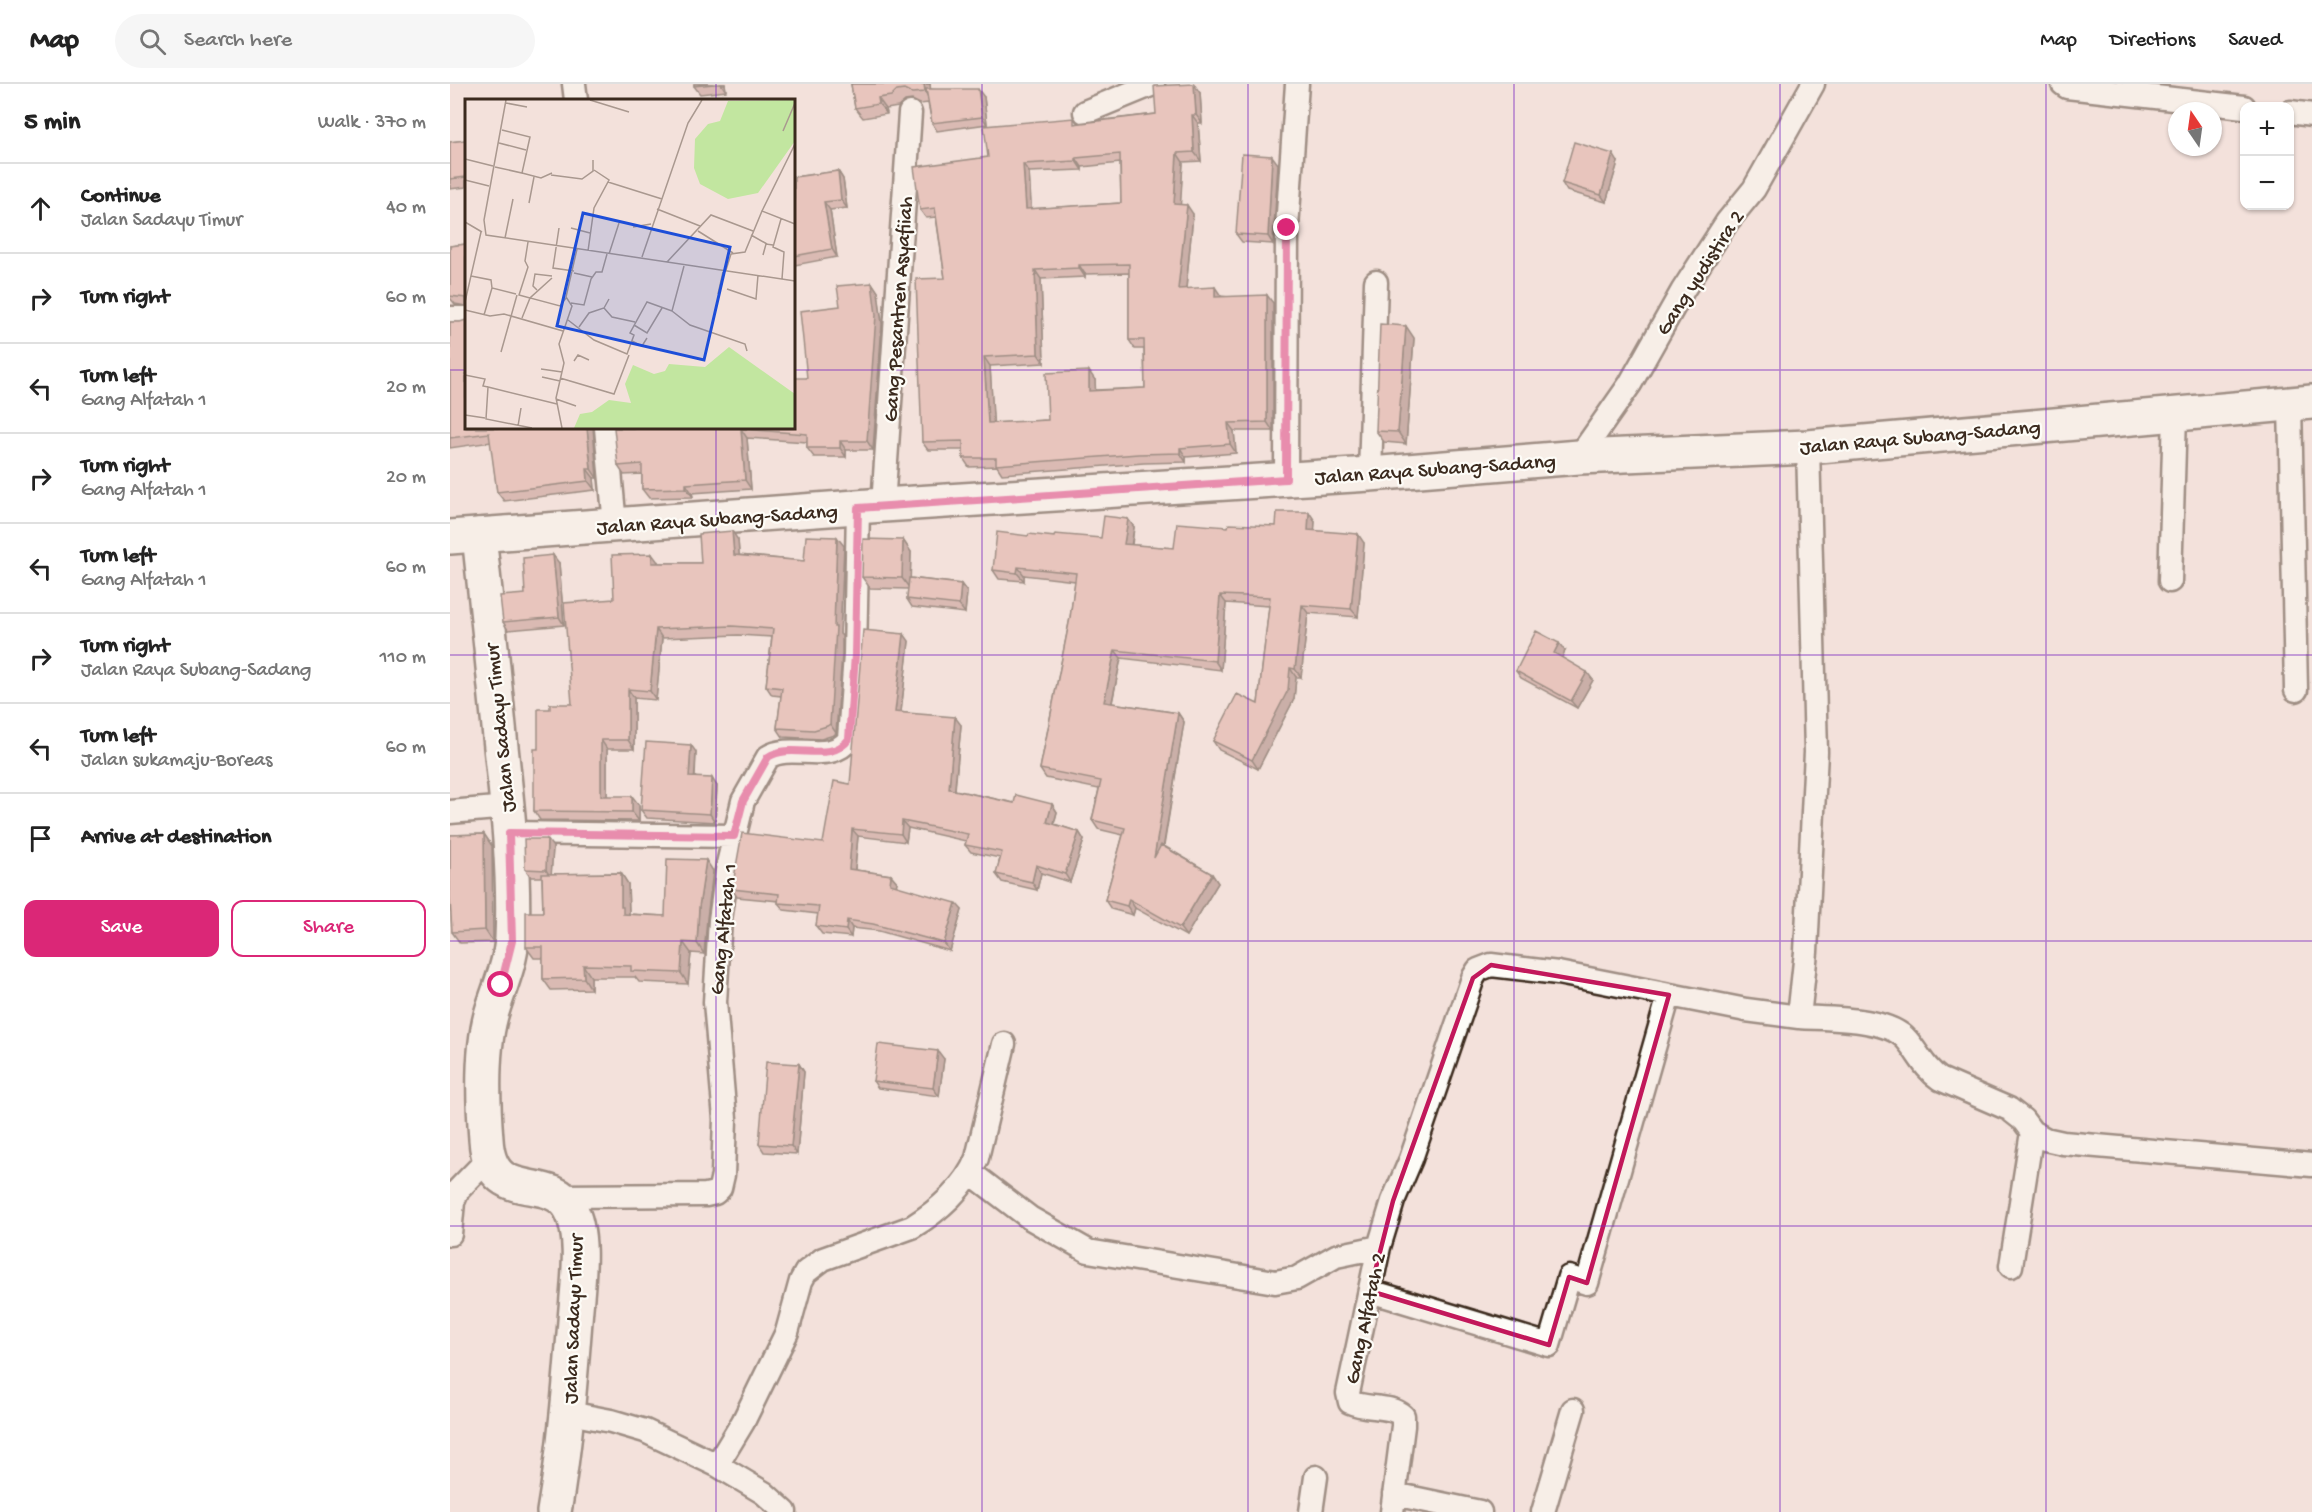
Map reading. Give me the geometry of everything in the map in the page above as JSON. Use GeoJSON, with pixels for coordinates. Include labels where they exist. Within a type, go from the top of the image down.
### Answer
{"type":"FeatureCollection","features":[{"type":"Feature","properties":{"kind":"main road","name":"Jalan Raya Subang-Sadang"},"geometry":{"type":"LineString","coordinates":[[465,536],[1370,474],[1580,457],[1808,447],[2301,403]]}},
{"type":"Feature","properties":{"kind":"main road","name":"Jalan Sadayu Timur"},"geometry":{"type":"LineString","coordinates":[[465,536],[508,820],[512,941],[510,956],[491,1016],[487,1042],[484,1083],[486,1142],[489,1158]]}},
{"type":"Feature","properties":{"kind":"main road"},"geometry":{"type":"LineString","coordinates":[[489,1158],[499,1177],[513,1184],[557,1196]]}},
{"type":"Feature","properties":{"kind":"main road","name":"Jalan Sadayu Timur"},"geometry":{"type":"LineString","coordinates":[[554,1512],[568,1413],[578,1269],[575,1217],[568,1204],[557,1196]]}},
{"type":"Feature","properties":{"kind":"street"},"geometry":{"type":"LineString","coordinates":[[574,84],[576,99]]}},
{"type":"Feature","properties":{"kind":"street"},"geometry":{"type":"LineString","coordinates":[[1085,112],[1153,84]]}},
{"type":"Feature","properties":{"kind":"street"},"geometry":{"type":"LineString","coordinates":[[1286,479],[1287,228],[1298,84]]}},
{"type":"Feature","properties":{"kind":"street","name":"Gang yudistira 2"},"geometry":{"type":"LineString","coordinates":[[1580,457],[1630,384],[1727,222],[1754,189],[1813,84]]}},
{"type":"Feature","properties":{"kind":"street"},"geometry":{"type":"LineString","coordinates":[[2063,84],[2067,87],[2240,107]]}},
{"type":"Feature","properties":{"kind":"street","name":"Gang Pesantren Asyafiiah"},"geometry":{"type":"LineString","coordinates":[[871,507],[910,113]]}},
{"type":"Feature","properties":{"kind":"street"},"geometry":{"type":"LineString","coordinates":[[2294,113],[2312,115]]}},
{"type":"Feature","properties":{"kind":"street"},"geometry":{"type":"LineString","coordinates":[[1370,474],[1376,282]]}},
{"type":"Feature","properties":{"kind":"street"},"geometry":{"type":"LineString","coordinates":[[2296,690],[2301,403]]}},
{"type":"Feature","properties":{"kind":"street"},"geometry":{"type":"LineString","coordinates":[[2170,581],[2175,414]]}},
{"type":"Feature","properties":{"kind":"street"},"geometry":{"type":"LineString","coordinates":[[606,429],[615,525]]}},
{"type":"Feature","properties":{"kind":"street"},"geometry":{"type":"LineString","coordinates":[[1799,1017],[1806,952],[1816,752],[1808,447]]}},
{"type":"Feature","properties":{"kind":"street","name":"Gang Alfatah 1"},"geometry":{"type":"LineString","coordinates":[[557,1196],[706,1195],[720,1188],[723,1175],[725,1119],[714,1002],[720,920],[734,836],[743,801],[768,757],[773,753],[828,751],[844,745],[849,739],[855,655],[871,507]]}},
{"type":"Feature","properties":{"kind":"street"},"geometry":{"type":"LineString","coordinates":[[450,812],[508,820],[734,836]]}},
{"type":"Feature","properties":{"kind":"street","name":"Gang Alfatah 2"},"geometry":{"type":"LineString","coordinates":[[1393,1503],[1404,1426],[1403,1416],[1397,1411],[1359,1406],[1350,1402],[1348,1393],[1379,1247],[1393,1201],[1411,1159],[1473,978],[1478,970],[1491,965],[1558,973],[1746,1010],[1880,1024],[1897,1031],[1907,1039],[1931,1073],[2009,1109],[2023,1120],[2032,1132]]}},
{"type":"Feature","properties":{"kind":"street"},"geometry":{"type":"LineString","coordinates":[[1370,1291],[1549,1346],[1569,1277],[1587,1283],[1669,995]]}},
{"type":"Feature","properties":{"kind":"street"},"geometry":{"type":"LineString","coordinates":[[717,1465],[743,1422],[787,1332],[801,1281],[806,1272],[823,1259],[912,1227],[955,1191],[971,1173],[977,1158],[1004,1044]]}},
{"type":"Feature","properties":{"kind":"street"},"geometry":{"type":"LineString","coordinates":[[2011,1266],[2032,1132],[2045,1139],[2063,1143],[2312,1165]]}},
{"type":"Feature","properties":{"kind":"street"},"geometry":{"type":"LineString","coordinates":[[450,1234],[453,1202],[458,1190],[489,1158]]}},
{"type":"Feature","properties":{"kind":"street"},"geometry":{"type":"LineString","coordinates":[[971,1173],[1030,1218],[1088,1251],[1275,1282],[1297,1278],[1336,1256],[1379,1247]]}},
{"type":"Feature","properties":{"kind":"street"},"geometry":{"type":"LineString","coordinates":[[1543,1512],[1573,1410]]}},
{"type":"Feature","properties":{"kind":"street"},"geometry":{"type":"LineString","coordinates":[[568,1413],[611,1421],[645,1431],[717,1465],[764,1493],[785,1512]]}},
{"type":"Feature","properties":{"kind":"street"},"geometry":{"type":"LineString","coordinates":[[1311,1512],[1316,1477]]}},
{"type":"Feature","properties":{"kind":"street"},"geometry":{"type":"LineString","coordinates":[[1393,1503],[1479,1512]]}},
{"type":"Feature","properties":{"kind":"highlighted area"},"geometry":{"type":"Polygon","coordinates":[[[1491,965],[1669,995],[1587,1283],[1569,1277],[1549,1345],[1370,1291],[1393,1201],[1473,978],[1491,965]]]}},
{"type":"Feature","properties":{"kind":"building"},"geometry":{"type":"Polygon","coordinates":[[[851,84],[924,84],[925,92],[912,93],[904,89],[897,90],[891,96],[878,98],[879,104],[855,108],[851,84]]]}},
{"type":"Feature","properties":{"kind":"building"},"geometry":{"type":"Polygon","coordinates":[[[1194,84],[1196,115],[1192,115],[1194,152],[1177,153],[1174,204],[1187,205],[1178,289],[1215,287],[1215,297],[1267,295],[1267,422],[1228,423],[1230,444],[1180,448],[1180,453],[996,465],[996,458],[963,458],[963,441],[922,442],[916,279],[945,278],[935,208],[920,210],[914,167],[988,157],[984,126],[1074,118],[1074,124],[1156,114],[1154,86],[1194,84]],[[1120,154],[1076,158],[1076,161],[1023,164],[1026,209],[1121,203],[1120,154]],[[1129,264],[1079,265],[1079,268],[1035,270],[1038,354],[984,357],[988,423],[1048,420],[1046,373],[1089,371],[1089,391],[1145,388],[1144,340],[1129,340],[1129,264]]]}},
{"type":"Feature","properties":{"kind":"building"},"geometry":{"type":"Polygon","coordinates":[[[926,89],[978,89],[982,117],[932,123],[926,89]]]}},
{"type":"Feature","properties":{"kind":"building"},"geometry":{"type":"Polygon","coordinates":[[[465,140],[465,177],[450,179],[450,142],[465,140]]]}},
{"type":"Feature","properties":{"kind":"building"},"geometry":{"type":"Polygon","coordinates":[[[1574,142],[1613,154],[1601,195],[1562,183],[1574,142]]]}},
{"type":"Feature","properties":{"kind":"building"},"geometry":{"type":"Polygon","coordinates":[[[1242,154],[1272,156],[1268,236],[1236,234],[1242,154]]]}},
{"type":"Feature","properties":{"kind":"building"},"geometry":{"type":"Polygon","coordinates":[[[838,171],[841,200],[824,202],[832,249],[795,256],[795,177],[838,171]]]}},
{"type":"Feature","properties":{"kind":"building"},"geometry":{"type":"Polygon","coordinates":[[[465,244],[465,298],[450,296],[450,246],[465,244]]]}},
{"type":"Feature","properties":{"kind":"building"},"geometry":{"type":"Polygon","coordinates":[[[872,283],[876,315],[867,441],[840,441],[840,448],[807,448],[807,434],[741,429],[795,429],[795,378],[807,378],[800,311],[840,306],[837,286],[872,283]]]}},
{"type":"Feature","properties":{"kind":"building"},"geometry":{"type":"Polygon","coordinates":[[[465,320],[465,429],[587,429],[591,469],[587,469],[588,481],[497,492],[489,433],[450,438],[450,322],[465,320]]]}},
{"type":"Feature","properties":{"kind":"building"},"geometry":{"type":"Polygon","coordinates":[[[1380,324],[1406,326],[1398,432],[1376,431],[1380,324]]]}},
{"type":"Feature","properties":{"kind":"building"},"geometry":{"type":"Polygon","coordinates":[[[614,429],[741,429],[745,480],[686,484],[686,488],[642,489],[642,464],[618,466],[614,429]]]}},
{"type":"Feature","properties":{"kind":"building"},"geometry":{"type":"Polygon","coordinates":[[[1277,512],[1309,512],[1308,530],[1358,534],[1351,609],[1302,605],[1295,669],[1290,668],[1288,690],[1252,760],[1213,741],[1237,694],[1258,704],[1270,597],[1220,595],[1215,661],[1115,650],[1104,702],[1178,713],[1154,858],[1161,845],[1212,874],[1180,928],[1129,899],[1127,906],[1105,900],[1125,828],[1092,820],[1101,781],[1040,769],[1070,618],[1076,573],[1018,567],[1017,573],[993,570],[997,532],[1028,536],[1029,534],[1054,537],[1055,534],[1101,538],[1104,516],[1128,519],[1124,544],[1174,548],[1177,523],[1228,527],[1229,524],[1276,526],[1277,512]]]}},
{"type":"Feature","properties":{"kind":"building"},"geometry":{"type":"Polygon","coordinates":[[[732,531],[734,555],[804,561],[806,536],[837,537],[834,627],[836,627],[830,724],[814,730],[777,728],[782,688],[766,686],[773,629],[732,626],[656,629],[650,691],[628,689],[628,740],[601,740],[601,796],[632,796],[632,812],[534,811],[534,749],[538,749],[538,709],[550,709],[550,704],[572,704],[564,603],[614,599],[612,555],[652,554],[652,563],[701,563],[699,534],[732,531]]]}},
{"type":"Feature","properties":{"kind":"building"},"geometry":{"type":"Polygon","coordinates":[[[863,539],[903,540],[902,578],[862,577],[863,539]]]}},
{"type":"Feature","properties":{"kind":"building"},"geometry":{"type":"Polygon","coordinates":[[[553,555],[559,617],[503,622],[500,596],[525,594],[523,558],[553,555]]]}},
{"type":"Feature","properties":{"kind":"building"},"geometry":{"type":"Polygon","coordinates":[[[909,578],[961,584],[959,605],[907,599],[909,578]]]}},
{"type":"Feature","properties":{"kind":"building"},"geometry":{"type":"Polygon","coordinates":[[[863,630],[904,634],[895,712],[955,717],[949,789],[1014,803],[1016,795],[1052,804],[1047,822],[1079,832],[1065,874],[1036,865],[1032,882],[996,874],[1002,852],[965,845],[968,834],[902,821],[901,834],[852,829],[849,869],[891,875],[890,884],[956,903],[944,943],[873,924],[847,920],[846,930],[816,926],[819,906],[778,903],[779,894],[732,889],[742,833],[823,843],[834,781],[850,784],[863,630]]]}},
{"type":"Feature","properties":{"kind":"building"},"geometry":{"type":"Polygon","coordinates":[[[1536,631],[1559,643],[1554,653],[1587,672],[1571,701],[1516,671],[1536,631]]]}},
{"type":"Feature","properties":{"kind":"building"},"geometry":{"type":"Polygon","coordinates":[[[646,742],[691,745],[689,777],[712,778],[710,814],[641,810],[646,742]]]}},
{"type":"Feature","properties":{"kind":"building"},"geometry":{"type":"Polygon","coordinates":[[[484,834],[485,930],[452,932],[450,835],[484,834]]]}},
{"type":"Feature","properties":{"kind":"building"},"geometry":{"type":"Polygon","coordinates":[[[524,839],[547,839],[546,870],[525,869],[524,839]]]}},
{"type":"Feature","properties":{"kind":"building"},"geometry":{"type":"Polygon","coordinates":[[[667,859],[706,860],[699,907],[697,943],[683,942],[681,973],[631,971],[631,966],[583,965],[584,978],[543,979],[543,947],[526,947],[526,912],[543,912],[542,874],[621,873],[623,914],[665,916],[667,859]]]}},
{"type":"Feature","properties":{"kind":"building"},"geometry":{"type":"Polygon","coordinates":[[[878,1044],[938,1051],[933,1088],[873,1081],[878,1044]]]}},
{"type":"Feature","properties":{"kind":"building"},"geometry":{"type":"Polygon","coordinates":[[[766,1062],[799,1064],[791,1146],[759,1144],[766,1062]]]}},
{"type":"Feature","properties":{"kind":"route"},"geometry":{"type":"LineString","coordinates":[[501,985],[512,941],[509,833],[734,836],[743,801],[768,757],[773,753],[828,751],[837,749],[849,739],[855,655],[858,508],[1286,479],[1287,228]]}}]}
